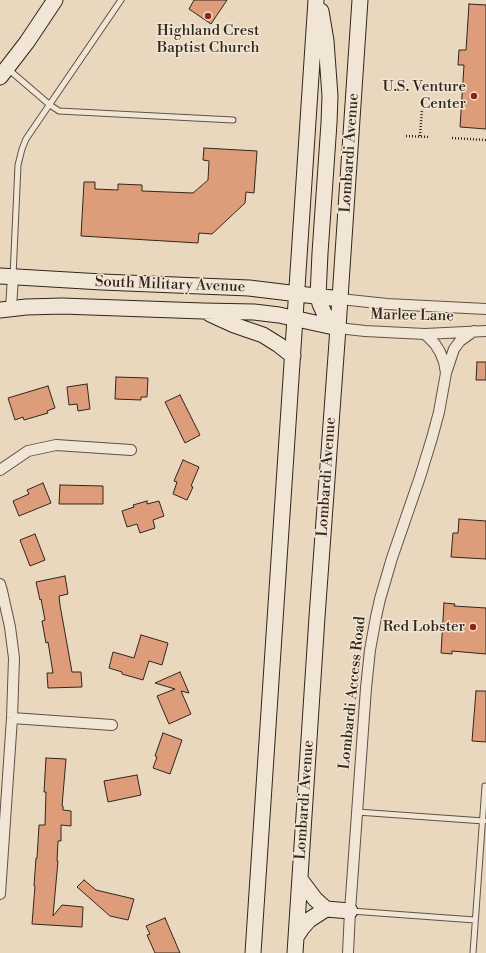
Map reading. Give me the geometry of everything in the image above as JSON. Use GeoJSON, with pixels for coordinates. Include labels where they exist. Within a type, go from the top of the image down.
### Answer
{"type":"FeatureCollection","features":[{"type":"Feature","properties":{"kind":"main road"},"geometry":{"type":"LineString","coordinates":[[3,72],[27,42],[55,0]]}},
{"type":"Feature","properties":{"kind":"main road"},"geometry":{"type":"LineString","coordinates":[[253,953],[317,0]]}},
{"type":"Feature","properties":{"kind":"main road"},"geometry":{"type":"LineString","coordinates":[[317,0],[325,32],[330,96],[318,296],[325,315],[338,328]]}},
{"type":"Feature","properties":{"kind":"main road","name":"Lombardi Avenue"},"geometry":{"type":"LineString","coordinates":[[294,953],[360,0]]}},
{"type":"Feature","properties":{"kind":"main road","name":"South Military Avenue"},"geometry":{"type":"LineString","coordinates":[[6,276],[102,282],[249,288],[340,299]]}},
{"type":"Feature","properties":{"kind":"main road","name":"South Military Avenue"},"geometry":{"type":"LineString","coordinates":[[6,309],[62,306],[254,312],[295,318],[338,328]]}},
{"type":"Feature","properties":{"kind":"main road"},"geometry":{"type":"LineString","coordinates":[[204,311],[234,325],[264,335],[280,345],[292,356]]}},
{"type":"Feature","properties":{"kind":"main road"},"geometry":{"type":"LineString","coordinates":[[300,879],[314,899],[326,910]]}},
{"type":"Feature","properties":{"kind":"main road"},"geometry":{"type":"LineString","coordinates":[[296,937],[309,920],[326,910],[350,911]]}},
{"type":"Feature","properties":{"kind":"street"},"geometry":{"type":"LineString","coordinates":[[6,276],[6,309]]}},
{"type":"Feature","properties":{"kind":"street","name":"Marlee Lane"},"geometry":{"type":"LineString","coordinates":[[340,299],[387,304],[486,309]]}},
{"type":"Feature","properties":{"kind":"street","name":"Marlee Lane"},"geometry":{"type":"LineString","coordinates":[[338,328],[424,334],[486,331]]}},
{"type":"Feature","properties":{"kind":"street","name":"Lombardi Access Road"},"geometry":{"type":"LineString","coordinates":[[348,953],[366,688],[370,650],[376,617],[392,558],[432,438],[439,412],[446,373],[456,345],[462,338],[474,331]]}},
{"type":"Feature","properties":{"kind":"street","name":"Lombardi Access Road"},"geometry":{"type":"LineString","coordinates":[[424,334],[438,348],[444,362],[446,373]]}},
{"type":"Feature","properties":{"kind":"street"},"geometry":{"type":"LineString","coordinates":[[0,470],[28,451],[56,445],[131,450]]}},
{"type":"Feature","properties":{"kind":"street"},"geometry":{"type":"LineString","coordinates":[[0,584],[10,627],[14,658],[12,718],[0,894]]}},
{"type":"Feature","properties":{"kind":"street"},"geometry":{"type":"LineString","coordinates":[[12,718],[112,725]]}},
{"type":"Feature","properties":{"kind":"lane"},"geometry":{"type":"LineString","coordinates":[[6,276],[18,165],[21,150],[26,139],[121,0]]}},
{"type":"Feature","properties":{"kind":"lane"},"geometry":{"type":"LineString","coordinates":[[3,72],[59,111],[233,120]]}},
{"type":"Feature","properties":{"kind":"lane"},"geometry":{"type":"LineString","coordinates":[[473,953],[484,821],[485,786]]}},
{"type":"Feature","properties":{"kind":"lane"},"geometry":{"type":"LineString","coordinates":[[357,812],[484,821]]}},
{"type":"Feature","properties":{"kind":"lane"},"geometry":{"type":"LineString","coordinates":[[350,911],[475,920]]}},
{"type":"Feature","properties":{"kind":"path"},"geometry":{"type":"LineString","coordinates":[[420,136],[422,109]]}},
{"type":"Feature","properties":{"kind":"path"},"geometry":{"type":"LineString","coordinates":[[406,136],[430,137]]}},
{"type":"Feature","properties":{"kind":"path"},"geometry":{"type":"LineString","coordinates":[[452,138],[486,140]]}},
{"type":"Feature","properties":{"kind":"building","name":"Highland Crest Baptist Church"},"geometry":{"type":"Polygon","coordinates":[[[194,0],[227,0],[211,24],[189,9],[194,0]]]}},
{"type":"Feature","properties":{"kind":"building","name":"U.S. Venture Center"},"geometry":{"type":"Polygon","coordinates":[[[469,4],[486,5],[486,129],[460,127],[464,65],[458,65],[459,50],[466,50],[469,4]]]}},
{"type":"Feature","properties":{"kind":"building"},"geometry":{"type":"Polygon","coordinates":[[[204,148],[257,151],[254,193],[246,192],[245,203],[212,234],[199,233],[198,243],[81,236],[84,182],[95,182],[95,189],[118,190],[118,184],[142,185],[142,191],[193,193],[208,180],[209,161],[203,160],[204,148]]]}},
{"type":"Feature","properties":{"kind":"building"},"geometry":{"type":"Polygon","coordinates":[[[477,362],[486,362],[486,380],[476,380],[477,362]]]}},
{"type":"Feature","properties":{"kind":"building"},"geometry":{"type":"Polygon","coordinates":[[[116,377],[148,378],[147,397],[141,397],[141,400],[115,399],[116,377]]]}},
{"type":"Feature","properties":{"kind":"building"},"geometry":{"type":"Polygon","coordinates":[[[87,384],[90,409],[78,411],[77,404],[69,405],[67,387],[87,384]]]}},
{"type":"Feature","properties":{"kind":"building"},"geometry":{"type":"Polygon","coordinates":[[[48,386],[55,408],[47,411],[48,413],[24,420],[23,417],[15,420],[8,398],[48,386]]]}},
{"type":"Feature","properties":{"kind":"building"},"geometry":{"type":"Polygon","coordinates":[[[180,395],[200,435],[185,443],[165,402],[180,395]]]}},
{"type":"Feature","properties":{"kind":"building"},"geometry":{"type":"Polygon","coordinates":[[[183,460],[199,467],[187,500],[173,494],[177,482],[174,481],[183,460]]]}},
{"type":"Feature","properties":{"kind":"building"},"geometry":{"type":"Polygon","coordinates":[[[43,483],[51,503],[19,516],[13,501],[29,494],[27,490],[43,483]]]}},
{"type":"Feature","properties":{"kind":"building"},"geometry":{"type":"Polygon","coordinates":[[[60,485],[103,486],[103,504],[59,504],[60,485]]]}},
{"type":"Feature","properties":{"kind":"building"},"geometry":{"type":"Polygon","coordinates":[[[147,501],[147,504],[159,501],[164,516],[153,520],[155,528],[140,533],[137,524],[127,527],[122,511],[134,507],[133,505],[147,501]]]}},
{"type":"Feature","properties":{"kind":"building"},"geometry":{"type":"Polygon","coordinates":[[[459,519],[486,521],[486,559],[451,557],[453,533],[458,533],[459,519]]]}},
{"type":"Feature","properties":{"kind":"building"},"geometry":{"type":"Polygon","coordinates":[[[35,534],[45,560],[30,566],[20,540],[35,534]]]}},
{"type":"Feature","properties":{"kind":"building"},"geometry":{"type":"Polygon","coordinates":[[[65,576],[68,594],[59,596],[60,605],[72,672],[81,672],[82,687],[48,688],[47,673],[53,673],[48,642],[46,643],[42,621],[45,620],[36,582],[65,576]]]}},
{"type":"Feature","properties":{"kind":"building"},"geometry":{"type":"Polygon","coordinates":[[[444,603],[455,604],[454,606],[486,608],[486,654],[452,651],[452,654],[441,653],[444,603]]]}},
{"type":"Feature","properties":{"kind":"building"},"geometry":{"type":"Polygon","coordinates":[[[141,635],[168,643],[162,665],[149,661],[143,680],[122,674],[122,672],[109,668],[113,652],[134,658],[141,635]]]}},
{"type":"Feature","properties":{"kind":"building"},"geometry":{"type":"Polygon","coordinates":[[[180,672],[189,693],[181,691],[191,714],[169,724],[157,696],[175,689],[155,683],[180,672]]]}},
{"type":"Feature","properties":{"kind":"building"},"geometry":{"type":"Polygon","coordinates":[[[476,691],[486,691],[486,742],[472,741],[476,691]]]}},
{"type":"Feature","properties":{"kind":"building"},"geometry":{"type":"Polygon","coordinates":[[[163,733],[182,740],[170,774],[153,768],[157,757],[155,756],[163,733]]]}},
{"type":"Feature","properties":{"kind":"building"},"geometry":{"type":"Polygon","coordinates":[[[46,758],[66,759],[62,806],[63,810],[71,811],[71,826],[61,825],[61,841],[58,841],[58,861],[53,916],[62,905],[83,907],[82,927],[32,924],[39,825],[45,825],[46,792],[44,792],[46,758]]]}},
{"type":"Feature","properties":{"kind":"building"},"geometry":{"type":"Polygon","coordinates":[[[137,775],[141,795],[108,802],[104,781],[137,775]]]}},
{"type":"Feature","properties":{"kind":"building"},"geometry":{"type":"Polygon","coordinates":[[[84,880],[96,890],[134,899],[128,920],[110,916],[77,887],[84,880]]]}},
{"type":"Feature","properties":{"kind":"building"},"geometry":{"type":"Polygon","coordinates":[[[165,918],[180,953],[155,953],[147,935],[150,934],[146,926],[165,918]]]}},
{"type":"Feature","properties":{"kind":"place","name":"Highland Crest Baptist Church"},"geometry":{"type":"Point","coordinates":[208,16]}},
{"type":"Feature","properties":{"kind":"place","name":"U.S. Venture Center"},"geometry":{"type":"Point","coordinates":[474,96]}},
{"type":"Feature","properties":{"kind":"place","name":"Red Lobster"},"geometry":{"type":"Point","coordinates":[473,627]}}]}
